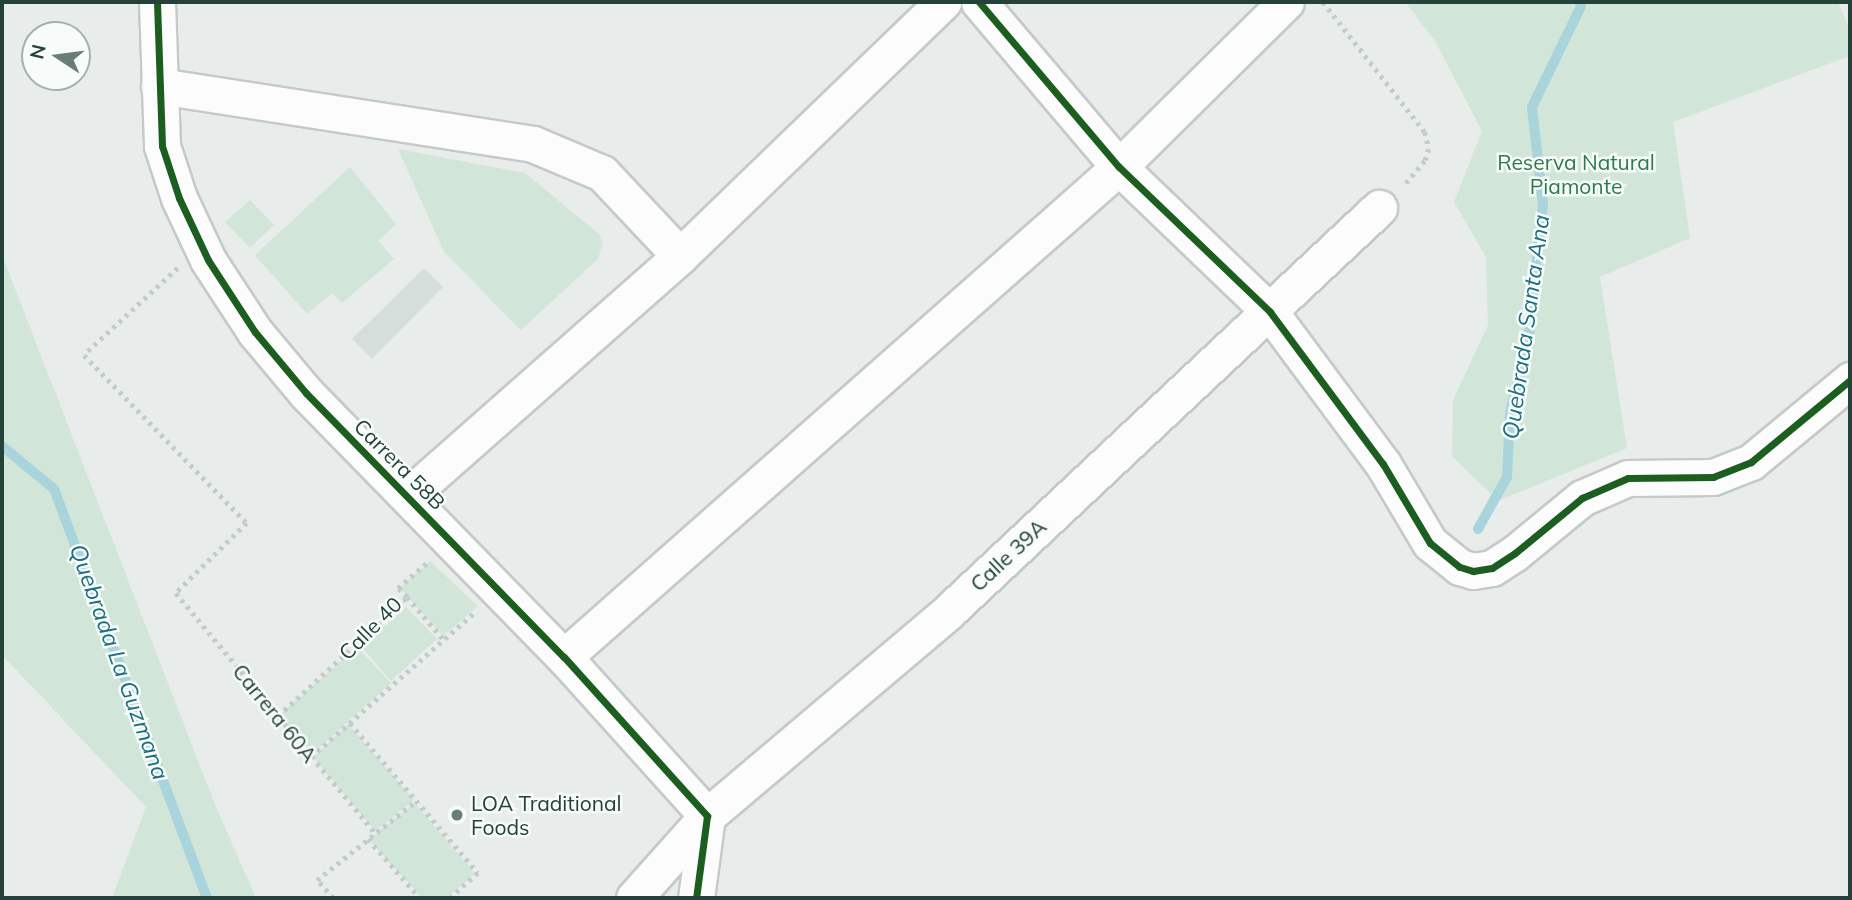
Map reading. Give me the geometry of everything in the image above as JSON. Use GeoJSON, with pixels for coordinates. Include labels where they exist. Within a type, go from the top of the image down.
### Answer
{"type":"FeatureCollection","features":[{"type":"Feature","properties":{"kind":"street","name":"Carrera 58B"},"geometry":{"type":"LineString","coordinates":[[157,2],[162,146],[179,198],[202,246],[256,332],[306,393],[564,657],[707,816]]}},
{"type":"Feature","properties":{"kind":"street"},"geometry":{"type":"LineString","coordinates":[[408,496],[680,257],[943,2]]}},
{"type":"Feature","properties":{"kind":"street"},"geometry":{"type":"LineString","coordinates":[[979,2],[1119,167],[1270,312],[1383,464],[1430,543],[1460,567],[1473,571],[1492,568],[1515,553],[1582,498],[1628,478],[1713,477],[1751,462],[1850,380]]}},
{"type":"Feature","properties":{"kind":"street"},"geometry":{"type":"LineString","coordinates":[[564,657],[1119,167],[1286,2]]}},
{"type":"Feature","properties":{"kind":"street"},"geometry":{"type":"LineString","coordinates":[[159,86],[533,144],[602,173],[680,257]]}},
{"type":"Feature","properties":{"kind":"street","name":"Calle 39A"},"geometry":{"type":"LineString","coordinates":[[634,898],[707,816],[948,612],[1379,208]]}},
{"type":"Feature","properties":{"kind":"street"},"geometry":{"type":"LineString","coordinates":[[696,898],[707,816]]}},
{"type":"Feature","properties":{"kind":"path"},"geometry":{"type":"LineString","coordinates":[[1323,2],[1424,132],[1429,149],[1413,178],[1379,208]]}},
{"type":"Feature","properties":{"kind":"path"},"geometry":{"type":"LineString","coordinates":[[311,757],[499,591]]}},
{"type":"Feature","properties":{"kind":"path"},"geometry":{"type":"LineString","coordinates":[[407,597],[444,640]]}},
{"type":"Feature","properties":{"kind":"path"},"geometry":{"type":"LineString","coordinates":[[350,723],[478,873],[450,898]]}},
{"type":"Feature","properties":{"kind":"path"},"geometry":{"type":"LineString","coordinates":[[333,898],[317,880],[416,801]]}},
{"type":"Feature","properties":{"kind":"path"},"geometry":{"type":"LineString","coordinates":[[368,839],[420,898]]}},
{"type":"Feature","properties":{"kind":"shaded area"},"geometry":{"type":"Polygon","coordinates":[[[424,268],[443,287],[372,359],[352,339],[424,268]]]}},
{"type":"Feature","properties":{"kind":"green space","name":"Reserva Natural Piamonte"},"geometry":{"type":"Polygon","coordinates":[[[1405,2],[1838,2],[1850,30],[1850,56],[1673,122],[1690,238],[1600,277],[1627,448],[1498,501],[1452,456],[1453,400],[1488,325],[1486,257],[1454,202],[1482,131],[1435,41],[1405,2]]]}},
{"type":"Feature","properties":{"kind":"green space"},"geometry":{"type":"Polygon","coordinates":[[[398,149],[525,173],[599,234],[603,243],[598,259],[521,330],[444,252],[398,149]]]}},
{"type":"Feature","properties":{"kind":"green space"},"geometry":{"type":"Polygon","coordinates":[[[350,167],[396,224],[378,241],[394,259],[342,303],[332,293],[307,314],[255,255],[350,167]]]}},
{"type":"Feature","properties":{"kind":"green space"},"geometry":{"type":"Polygon","coordinates":[[[250,200],[274,225],[250,248],[225,222],[250,200]]]}},
{"type":"Feature","properties":{"kind":"green space"},"geometry":{"type":"Polygon","coordinates":[[[2,255],[216,807],[256,898],[112,898],[146,807],[2,655],[2,255]]]}},
{"type":"Feature","properties":{"kind":"green space"},"geometry":{"type":"Polygon","coordinates":[[[430,561],[478,606],[443,636],[400,588],[430,561]]]}},
{"type":"Feature","properties":{"kind":"green space"},"geometry":{"type":"Polygon","coordinates":[[[406,607],[437,639],[391,681],[361,646],[406,607]]]}},
{"type":"Feature","properties":{"kind":"green space"},"geometry":{"type":"Polygon","coordinates":[[[357,647],[391,683],[312,754],[279,715],[357,647]]]}},
{"type":"Feature","properties":{"kind":"green space"},"geometry":{"type":"Polygon","coordinates":[[[348,724],[414,800],[375,831],[313,757],[348,724]]]}},
{"type":"Feature","properties":{"kind":"green space"},"geometry":{"type":"Polygon","coordinates":[[[415,803],[475,874],[447,898],[422,898],[368,839],[415,803]]]}},
{"type":"Feature","properties":{"kind":"waterway","name":"Quebrada Santa Ana"},"geometry":{"type":"LineString","coordinates":[[1478,529],[1507,477],[1510,414],[1529,334],[1543,205],[1532,107],[1581,6],[1580,2]]}},
{"type":"Feature","properties":{"kind":"waterway","name":"Quebrada La Guzmana"},"geometry":{"type":"LineString","coordinates":[[2,446],[54,489],[207,898]]}},
{"type":"Feature","properties":{"kind":"cycle path"},"geometry":{"type":"LineString","coordinates":[[157,2],[162,146],[179,198],[208,260],[255,332],[306,393],[564,657],[707,816],[696,898]]}},
{"type":"Feature","properties":{"kind":"cycle path"},"geometry":{"type":"LineString","coordinates":[[979,2],[1119,167],[1270,312],[1383,464],[1430,543],[1460,567],[1473,571],[1492,568],[1515,553],[1582,498],[1628,478],[1713,477],[1751,462],[1850,380]]}},
{"type":"Feature","properties":{"kind":"place","name":"LOA Traditional Foods"},"geometry":{"type":"Point","coordinates":[457,815]}}]}
